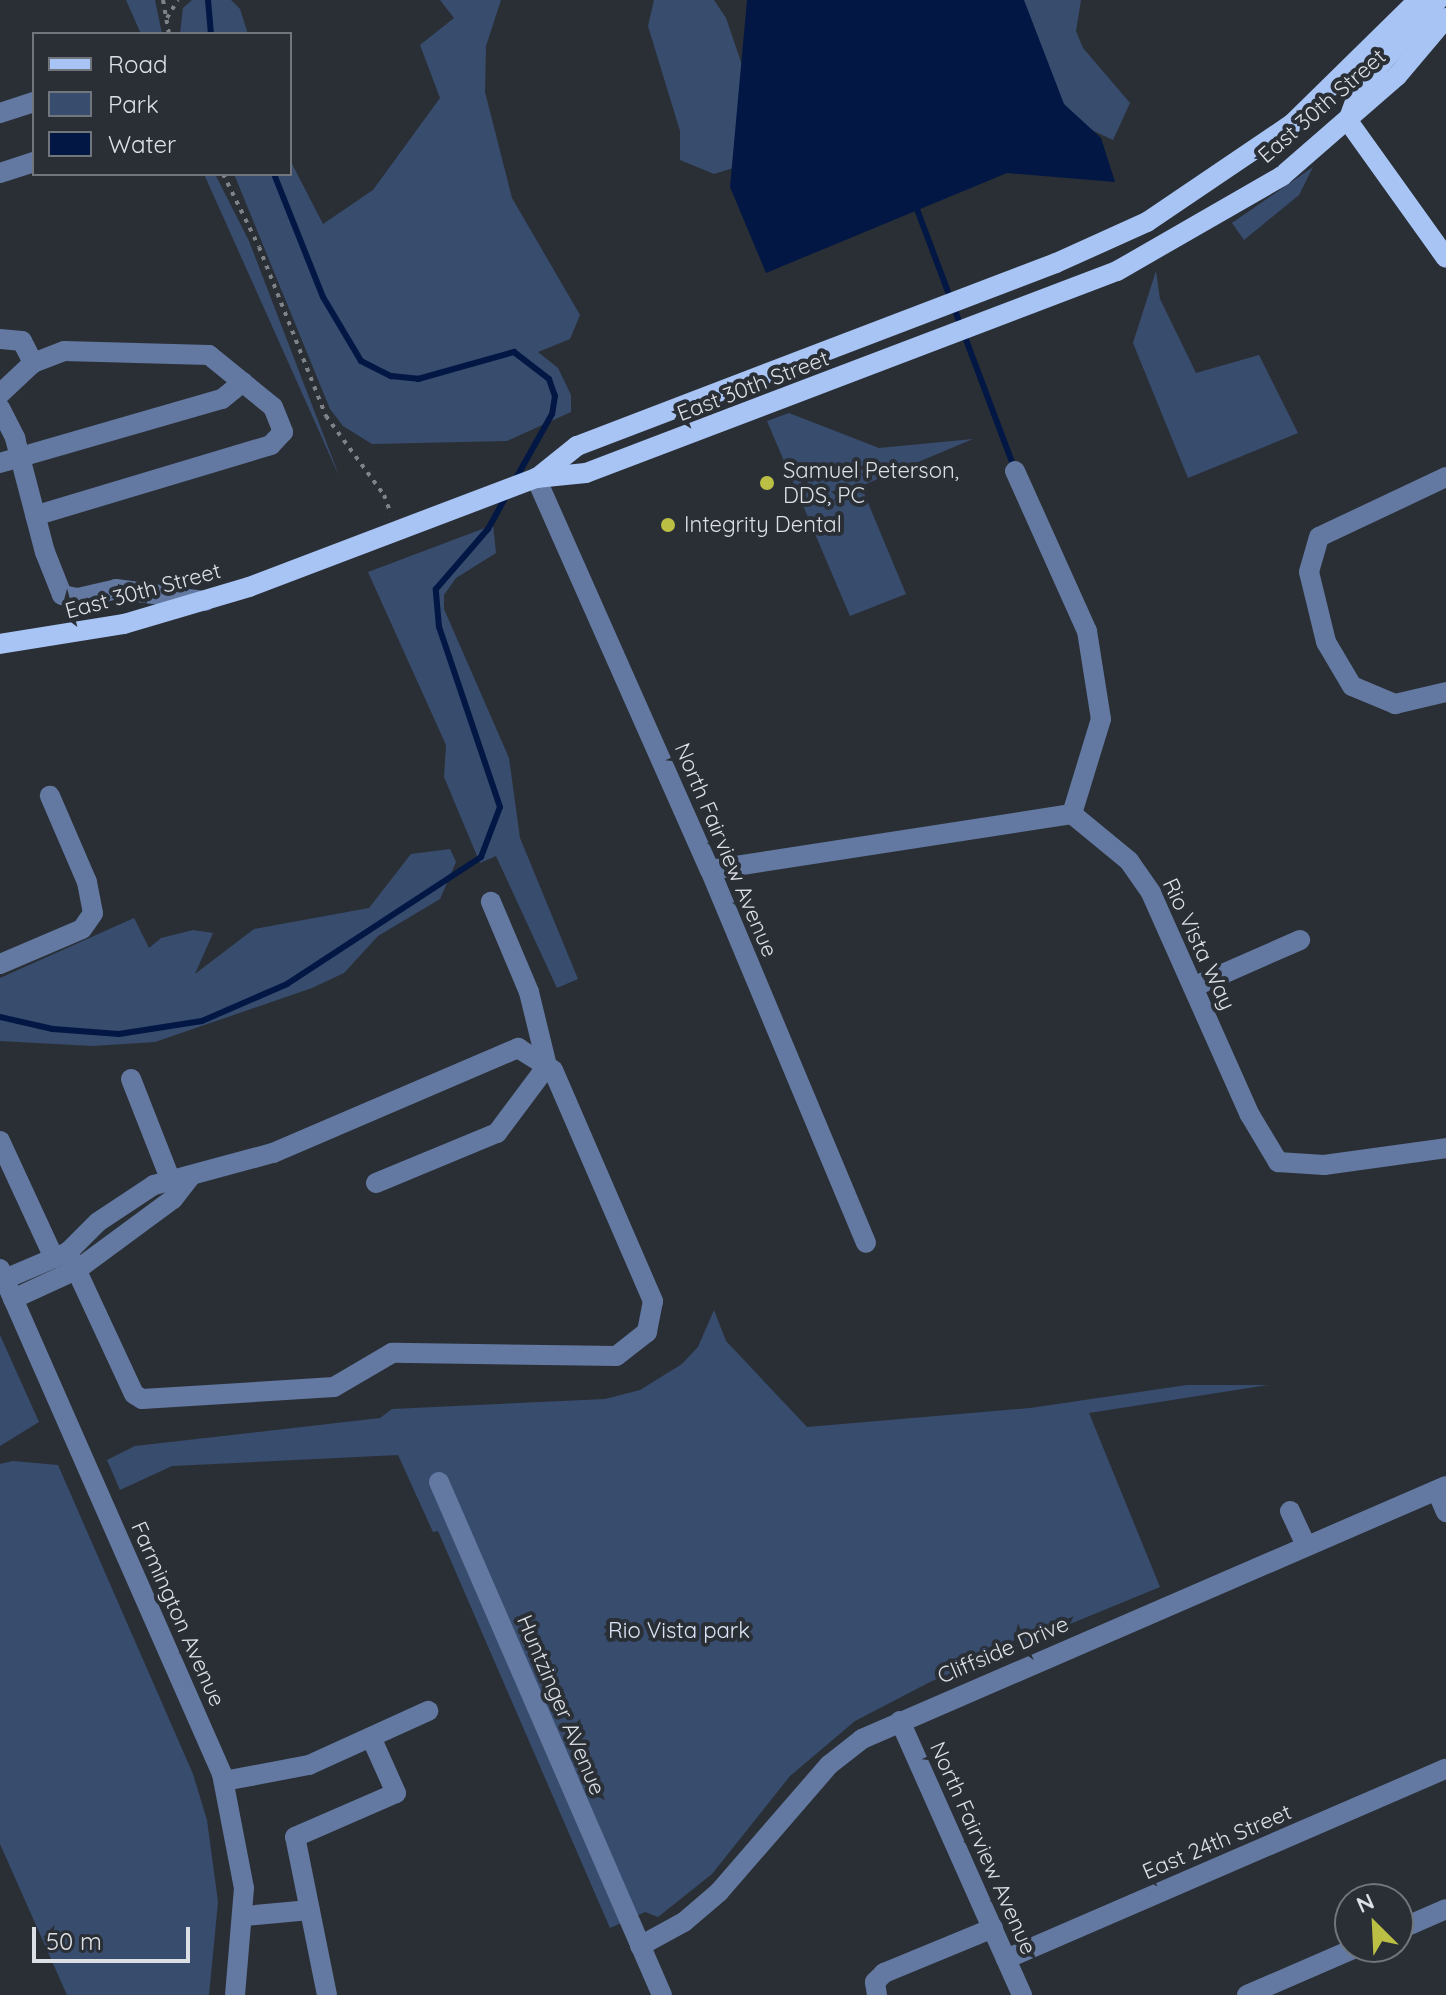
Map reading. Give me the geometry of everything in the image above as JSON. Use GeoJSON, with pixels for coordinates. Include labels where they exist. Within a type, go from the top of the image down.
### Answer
{"type":"FeatureCollection","features":[{"type":"Feature","properties":{"kind":"main road"},"geometry":{"type":"LineString","coordinates":[[536,478],[577,446],[1103,243],[1200,190],[1296,120],[1418,0]]}},
{"type":"Feature","properties":{"kind":"main road"},"geometry":{"type":"LineString","coordinates":[[1348,121],[1361,86],[1438,0]]}},
{"type":"Feature","properties":{"kind":"main road","name":"East 30th Street"},"geometry":{"type":"LineString","coordinates":[[0,644],[93,631],[205,601],[536,478],[586,473],[1117,271],[1256,194],[1348,121],[1446,18]]}},
{"type":"Feature","properties":{"kind":"main road"},"geometry":{"type":"LineString","coordinates":[[1296,120],[1321,115],[1348,121],[1446,258]]}},
{"type":"Feature","properties":{"kind":"street"},"geometry":{"type":"LineString","coordinates":[[0,113],[32,103]]}},
{"type":"Feature","properties":{"kind":"street"},"geometry":{"type":"LineString","coordinates":[[0,173],[32,163]]}},
{"type":"Feature","properties":{"kind":"street"},"geometry":{"type":"LineString","coordinates":[[0,339],[22,341],[33,363]]}},
{"type":"Feature","properties":{"kind":"street"},"geometry":{"type":"LineString","coordinates":[[0,394],[33,363],[64,351],[209,355],[276,413],[283,432],[275,443],[35,516]]}},
{"type":"Feature","properties":{"kind":"street"},"geometry":{"type":"LineString","coordinates":[[10,461],[222,399],[243,382]]}},
{"type":"Feature","properties":{"kind":"street"},"geometry":{"type":"LineString","coordinates":[[0,408],[10,461],[35,516],[54,583],[69,598],[116,589],[205,601]]}},
{"type":"Feature","properties":{"kind":"street"},"geometry":{"type":"LineString","coordinates":[[710,870],[1072,814],[1101,719],[1087,631],[1015,471]]}},
{"type":"Feature","properties":{"kind":"street"},"geometry":{"type":"LineString","coordinates":[[1446,477],[1319,537],[1309,572],[1326,642],[1352,686],[1395,704],[1446,692]]}},
{"type":"Feature","properties":{"kind":"street","name":"North Fairview Avenue"},"geometry":{"type":"LineString","coordinates":[[536,478],[710,870],[866,1243]]}},
{"type":"Feature","properties":{"kind":"street"},"geometry":{"type":"LineString","coordinates":[[0,964],[82,929],[93,913],[87,882],[50,796]]}},
{"type":"Feature","properties":{"kind":"street","name":"Rio Vista Way"},"geometry":{"type":"LineString","coordinates":[[1072,814],[1129,861],[1151,893],[1250,1115],[1278,1162],[1324,1165],[1446,1148]]}},
{"type":"Feature","properties":{"kind":"street"},"geometry":{"type":"LineString","coordinates":[[0,1141],[66,1260],[134,1394],[142,1399],[334,1387],[392,1353],[616,1356],[647,1332],[653,1301],[547,1066],[529,992],[491,902]]}},
{"type":"Feature","properties":{"kind":"street"},"geometry":{"type":"LineString","coordinates":[[1193,987],[1300,940]]}},
{"type":"Feature","properties":{"kind":"street"},"geometry":{"type":"LineString","coordinates":[[2,1274],[66,1260],[98,1222],[154,1185],[273,1153],[518,1048],[547,1066]]}},
{"type":"Feature","properties":{"kind":"street"},"geometry":{"type":"LineString","coordinates":[[376,1183],[497,1133],[547,1066]]}},
{"type":"Feature","properties":{"kind":"street"},"geometry":{"type":"LineString","coordinates":[[131,1079],[171,1181]]}},
{"type":"Feature","properties":{"kind":"street"},"geometry":{"type":"LineString","coordinates":[[13,1299],[66,1260],[173,1199],[191,1176]]}},
{"type":"Feature","properties":{"kind":"street","name":"Farmington Avenue"},"geometry":{"type":"LineString","coordinates":[[2,1274],[224,1781],[238,1836],[245,1916],[235,1995]]}},
{"type":"Feature","properties":{"kind":"street","name":"Huntzinger AVenue"},"geometry":{"type":"LineString","coordinates":[[439,1482],[640,1946]]}},
{"type":"Feature","properties":{"kind":"street"},"geometry":{"type":"LineString","coordinates":[[1441,1488],[1446,1512]]}},
{"type":"Feature","properties":{"kind":"street","name":"Cliffside Drive"},"geometry":{"type":"LineString","coordinates":[[640,1946],[684,1922],[719,1892],[829,1765],[862,1739],[1441,1488]]}},
{"type":"Feature","properties":{"kind":"street"},"geometry":{"type":"LineString","coordinates":[[1290,1511],[1306,1546]]}},
{"type":"Feature","properties":{"kind":"street"},"geometry":{"type":"LineString","coordinates":[[224,1781],[309,1765],[428,1711]]}},
{"type":"Feature","properties":{"kind":"street","name":"North Fairview Avenue"},"geometry":{"type":"LineString","coordinates":[[900,1721],[1022,1995]]}},
{"type":"Feature","properties":{"kind":"street"},"geometry":{"type":"LineString","coordinates":[[327,1995],[295,1837],[396,1793],[371,1737]]}},
{"type":"Feature","properties":{"kind":"street","name":"East 24th Street"},"geometry":{"type":"LineString","coordinates":[[1006,1959],[1446,1769]]}},
{"type":"Feature","properties":{"kind":"street"},"geometry":{"type":"LineString","coordinates":[[1414,1923],[1446,1909]]}},
{"type":"Feature","properties":{"kind":"street"},"geometry":{"type":"LineString","coordinates":[[245,1916],[310,1910]]}},
{"type":"Feature","properties":{"kind":"street"},"geometry":{"type":"LineString","coordinates":[[877,1995],[875,1982],[884,1973],[993,1928]]}},
{"type":"Feature","properties":{"kind":"street"},"geometry":{"type":"LineString","coordinates":[[640,1946],[662,1995]]}},
{"type":"Feature","properties":{"kind":"street"},"geometry":{"type":"LineString","coordinates":[[1247,1995],[1334,1957]]}},
{"type":"Feature","properties":{"kind":"path"},"geometry":{"type":"LineString","coordinates":[[163,0],[169,32]]}},
{"type":"Feature","properties":{"kind":"path"},"geometry":{"type":"LineString","coordinates":[[166,21],[178,0]]}},
{"type":"Feature","properties":{"kind":"path"},"geometry":{"type":"LineString","coordinates":[[224,176],[259,247],[326,416],[384,495],[397,531]]}},
{"type":"Feature","properties":{"kind":"green space"},"geometry":{"type":"Polygon","coordinates":[[[126,0],[155,0],[162,32],[140,32],[126,0]]]}},
{"type":"Feature","properties":{"kind":"green space"},"geometry":{"type":"Polygon","coordinates":[[[192,0],[231,0],[240,9],[247,32],[180,32],[183,8],[192,0]]]}},
{"type":"Feature","properties":{"kind":"green space"},"geometry":{"type":"Polygon","coordinates":[[[440,0],[501,0],[486,46],[485,92],[512,198],[580,315],[570,339],[538,352],[558,368],[571,395],[571,412],[507,441],[372,444],[343,426],[330,409],[235,176],[292,176],[292,164],[323,224],[373,190],[440,98],[420,45],[454,18],[440,0]]]}},
{"type":"Feature","properties":{"kind":"green space"},"geometry":{"type":"Polygon","coordinates":[[[654,0],[714,0],[726,18],[742,65],[733,168],[714,174],[680,160],[680,131],[648,26],[654,0]]]}},
{"type":"Feature","properties":{"kind":"green space"},"geometry":{"type":"Polygon","coordinates":[[[1016,0],[1081,0],[1076,31],[1083,48],[1130,103],[1113,140],[1042,107],[1016,0]]]}},
{"type":"Feature","properties":{"kind":"green space"},"geometry":{"type":"Polygon","coordinates":[[[1313,167],[1299,195],[1244,240],[1232,223],[1313,167]]]}},
{"type":"Feature","properties":{"kind":"green space"},"geometry":{"type":"Polygon","coordinates":[[[205,176],[216,176],[249,241],[340,478],[205,176]]]}},
{"type":"Feature","properties":{"kind":"green space"},"geometry":{"type":"Polygon","coordinates":[[[1156,271],[1160,299],[1196,373],[1259,355],[1298,433],[1188,478],[1133,343],[1156,271]]]}},
{"type":"Feature","properties":{"kind":"green space"},"geometry":{"type":"Polygon","coordinates":[[[789,413],[879,448],[973,439],[861,486],[906,594],[850,616],[767,421],[789,413]]]}},
{"type":"Feature","properties":{"kind":"green space"},"geometry":{"type":"Polygon","coordinates":[[[493,525],[496,553],[456,578],[444,595],[444,609],[509,758],[520,838],[578,979],[557,988],[496,856],[480,863],[444,777],[446,745],[368,572],[493,525]]]}},
{"type":"Feature","properties":{"kind":"green space"},"geometry":{"type":"Polygon","coordinates":[[[450,849],[456,862],[440,899],[378,936],[344,973],[312,988],[155,1042],[92,1046],[0,1041],[0,978],[134,918],[149,948],[161,938],[193,930],[213,933],[195,974],[254,929],[369,908],[411,854],[450,849]]]}},
{"type":"Feature","properties":{"kind":"green space","name":"Rio Vista park"},"geometry":{"type":"Polygon","coordinates":[[[714,1310],[726,1341],[807,1427],[1030,1408],[1187,1385],[1268,1385],[1089,1413],[1160,1587],[932,1681],[855,1721],[790,1776],[712,1874],[658,1917],[645,1912],[610,1928],[438,1531],[433,1532],[398,1455],[172,1466],[120,1490],[107,1460],[135,1446],[380,1418],[392,1409],[605,1399],[640,1390],[682,1364],[698,1347],[714,1310]]]}},
{"type":"Feature","properties":{"kind":"green space"},"geometry":{"type":"Polygon","coordinates":[[[0,1335],[39,1422],[0,1446],[0,1335]]]}},
{"type":"Feature","properties":{"kind":"green space"},"geometry":{"type":"Polygon","coordinates":[[[13,1461],[58,1465],[193,1774],[207,1820],[218,1902],[209,1995],[67,1995],[0,1844],[0,1464],[13,1461]]]}},
{"type":"Feature","properties":{"kind":"water"},"geometry":{"type":"Polygon","coordinates":[[[747,0],[1024,0],[1064,104],[1101,138],[1115,182],[1007,173],[766,273],[730,187],[747,0]]]}},
{"type":"Feature","properties":{"kind":"waterway"},"geometry":{"type":"LineString","coordinates":[[208,0],[211,32]]}},
{"type":"Feature","properties":{"kind":"waterway"},"geometry":{"type":"LineString","coordinates":[[275,176],[323,297],[361,361],[391,376],[418,379],[514,352],[549,379],[555,396],[552,414],[515,480]]}},
{"type":"Feature","properties":{"kind":"waterway"},"geometry":{"type":"LineString","coordinates":[[915,204],[1014,467]]}},
{"type":"Feature","properties":{"kind":"waterway"},"geometry":{"type":"LineString","coordinates":[[0,1017],[53,1029],[119,1034],[202,1021],[287,984],[481,857],[500,807],[439,627],[436,589],[488,529],[506,497]]}},
{"type":"Feature","properties":{"kind":"place","name":"Samuel Peterson, DDS, PC"},"geometry":{"type":"Point","coordinates":[767,483]}},
{"type":"Feature","properties":{"kind":"place","name":"Integrity Dental"},"geometry":{"type":"Point","coordinates":[668,525]}}]}
